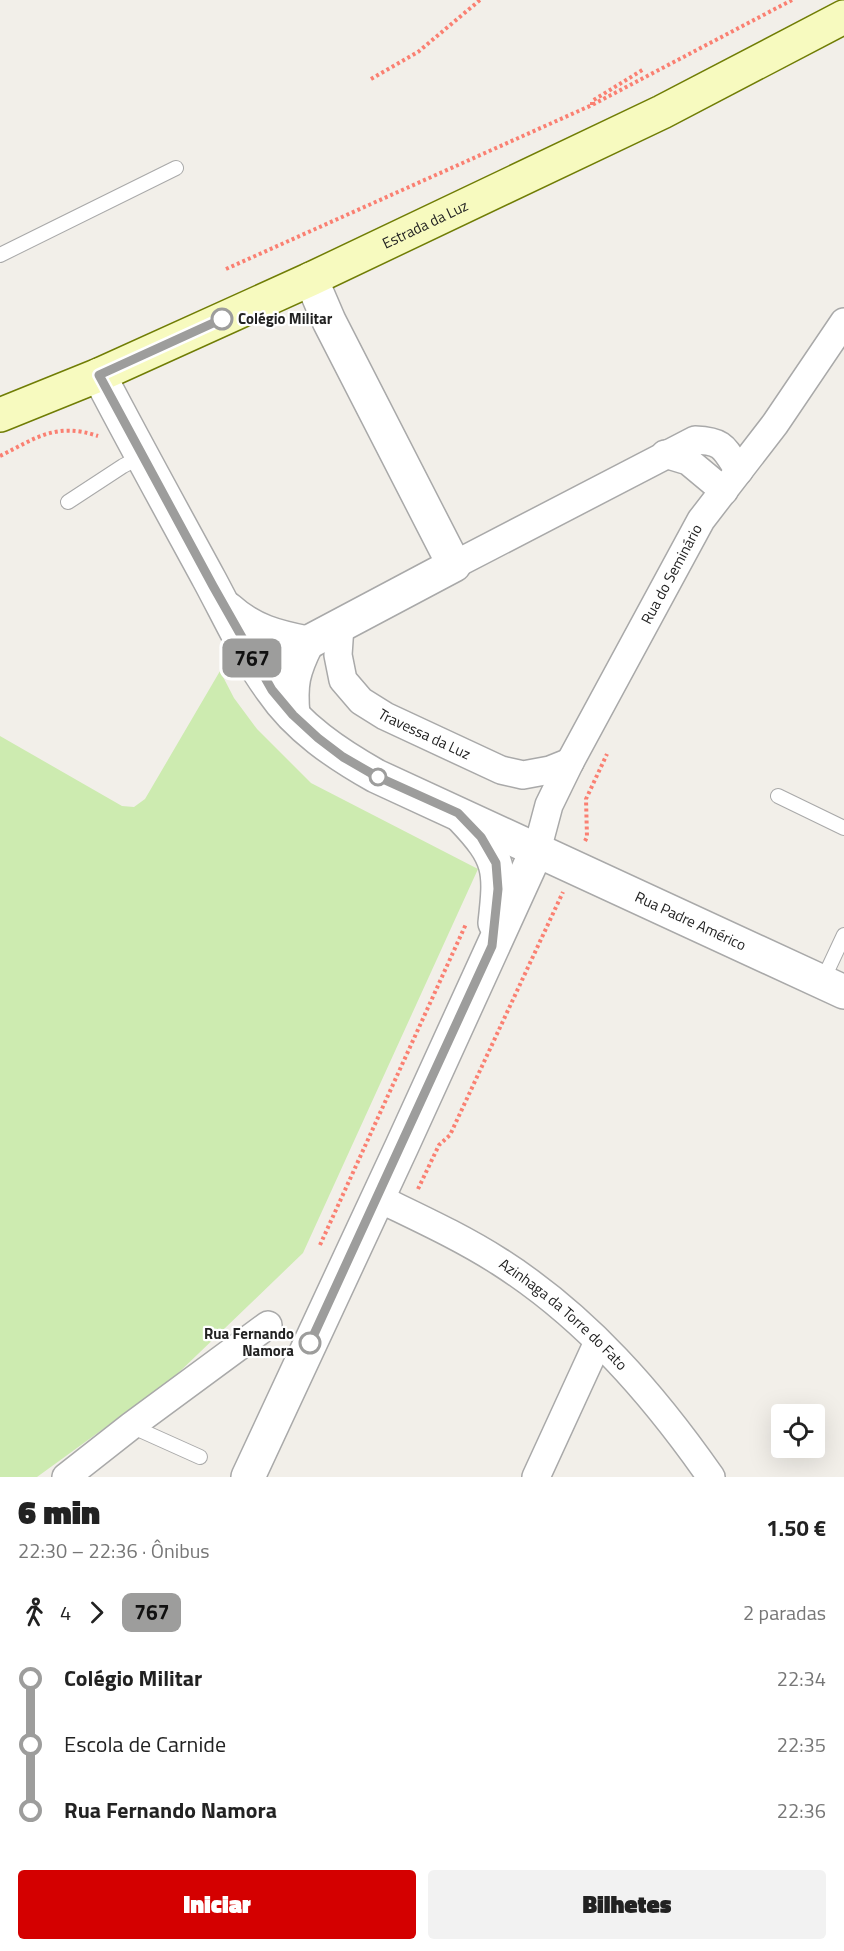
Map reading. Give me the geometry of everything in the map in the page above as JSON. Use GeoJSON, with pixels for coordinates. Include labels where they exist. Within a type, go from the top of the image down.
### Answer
{"type":"FeatureCollection","features":[{"type":"Feature","properties":{"kind":"main road","name":"Estrada da Luz"},"geometry":{"type":"LineString","coordinates":[[2,408],[99,375],[311,279],[662,112],[844,17]]}},
{"type":"Feature","properties":{"kind":"street"},"geometry":{"type":"LineString","coordinates":[[311,279],[329,321],[454,565]]}},
{"type":"Feature","properties":{"kind":"street","name":"Rua do Seminário"},"geometry":{"type":"LineString","coordinates":[[537,850],[549,805],[570,762],[701,520],[775,424],[844,322]]}},
{"type":"Feature","properties":{"kind":"street"},"geometry":{"type":"LineString","coordinates":[[99,375],[132,461],[223,605],[272,690],[293,715],[343,757],[376,776],[537,850],[492,946],[392,1205],[248,1477]]}},
{"type":"Feature","properties":{"kind":"street"},"geometry":{"type":"LineString","coordinates":[[293,715],[291,688],[297,662],[307,643],[695,440],[712,440],[722,446],[732,481]]}},
{"type":"Feature","properties":{"kind":"street"},"geometry":{"type":"LineString","coordinates":[[223,605],[239,619],[272,636],[307,643]]}},
{"type":"Feature","properties":{"kind":"street","name":"Travessa da Luz"},"geometry":{"type":"LineString","coordinates":[[340,626],[338,655],[343,680],[361,701],[385,716],[501,770],[523,775],[550,770],[570,762]]}},
{"type":"Feature","properties":{"kind":"street"},"geometry":{"type":"LineString","coordinates":[[458,813],[481,837],[496,863],[498,889],[492,946]]}},
{"type":"Feature","properties":{"kind":"street","name":"Rua Padre Américo"},"geometry":{"type":"LineString","coordinates":[[537,850],[833,987]]}},
{"type":"Feature","properties":{"kind":"street","name":"Azinhaga da Torre do Fato"},"geometry":{"type":"LineString","coordinates":[[392,1205],[442,1229],[501,1263],[564,1310],[621,1364],[659,1406],[711,1477]]}},
{"type":"Feature","properties":{"kind":"street"},"geometry":{"type":"LineString","coordinates":[[66,1477],[268,1325]]}},
{"type":"Feature","properties":{"kind":"street"},"geometry":{"type":"LineString","coordinates":[[536,1477],[598,1342]]}},
{"type":"Feature","properties":{"kind":"lane"},"geometry":{"type":"LineString","coordinates":[[0,255],[176,168]]}},
{"type":"Feature","properties":{"kind":"lane"},"geometry":{"type":"LineString","coordinates":[[68,502],[132,461]]}},
{"type":"Feature","properties":{"kind":"lane"},"geometry":{"type":"LineString","coordinates":[[778,796],[844,828]]}},
{"type":"Feature","properties":{"kind":"lane"},"geometry":{"type":"LineString","coordinates":[[833,987],[844,935]]}},
{"type":"Feature","properties":{"kind":"lane"},"geometry":{"type":"LineString","coordinates":[[131,1426],[200,1457]]}},
{"type":"Feature","properties":{"kind":"path"},"geometry":{"type":"LineString","coordinates":[[370,79],[418,52],[480,0]]}},
{"type":"Feature","properties":{"kind":"path"},"geometry":{"type":"LineString","coordinates":[[226,269],[592,105],[792,0]]}},
{"type":"Feature","properties":{"kind":"path"},"geometry":{"type":"LineString","coordinates":[[592,105],[592,100],[644,69]]}},
{"type":"Feature","properties":{"kind":"path"},"geometry":{"type":"LineString","coordinates":[[0,456],[33,439],[53,432],[80,430],[100,437],[132,461]]}},
{"type":"Feature","properties":{"kind":"path"},"geometry":{"type":"LineString","coordinates":[[392,1205],[439,1145],[450,1135],[587,837],[586,799],[610,748]]}},
{"type":"Feature","properties":{"kind":"path"},"geometry":{"type":"LineString","coordinates":[[317,1253],[469,917]]}},
{"type":"Feature","properties":{"kind":"green space"},"geometry":{"type":"Polygon","coordinates":[[[220,671],[234,698],[257,729],[311,783],[478,869],[303,1253],[172,1379],[37,1477],[0,1477],[0,736],[122,806],[134,807],[145,799],[220,671]]]}},
{"type":"Feature","properties":{"kind":"bus line","name":"767"},"geometry":{"type":"LineString","coordinates":[[222,319],[99,375],[272,690],[293,715],[343,757],[376,776],[458,813],[481,837],[496,863],[498,889],[492,946],[310,1343]]}},
{"type":"Feature","properties":{"kind":"place","name":"Colégio Militar"},"geometry":{"type":"Point","coordinates":[222,319]}},
{"type":"Feature","properties":{"kind":"place","name":"Rua Fernando Namora"},"geometry":{"type":"Point","coordinates":[310,1343]}}]}
